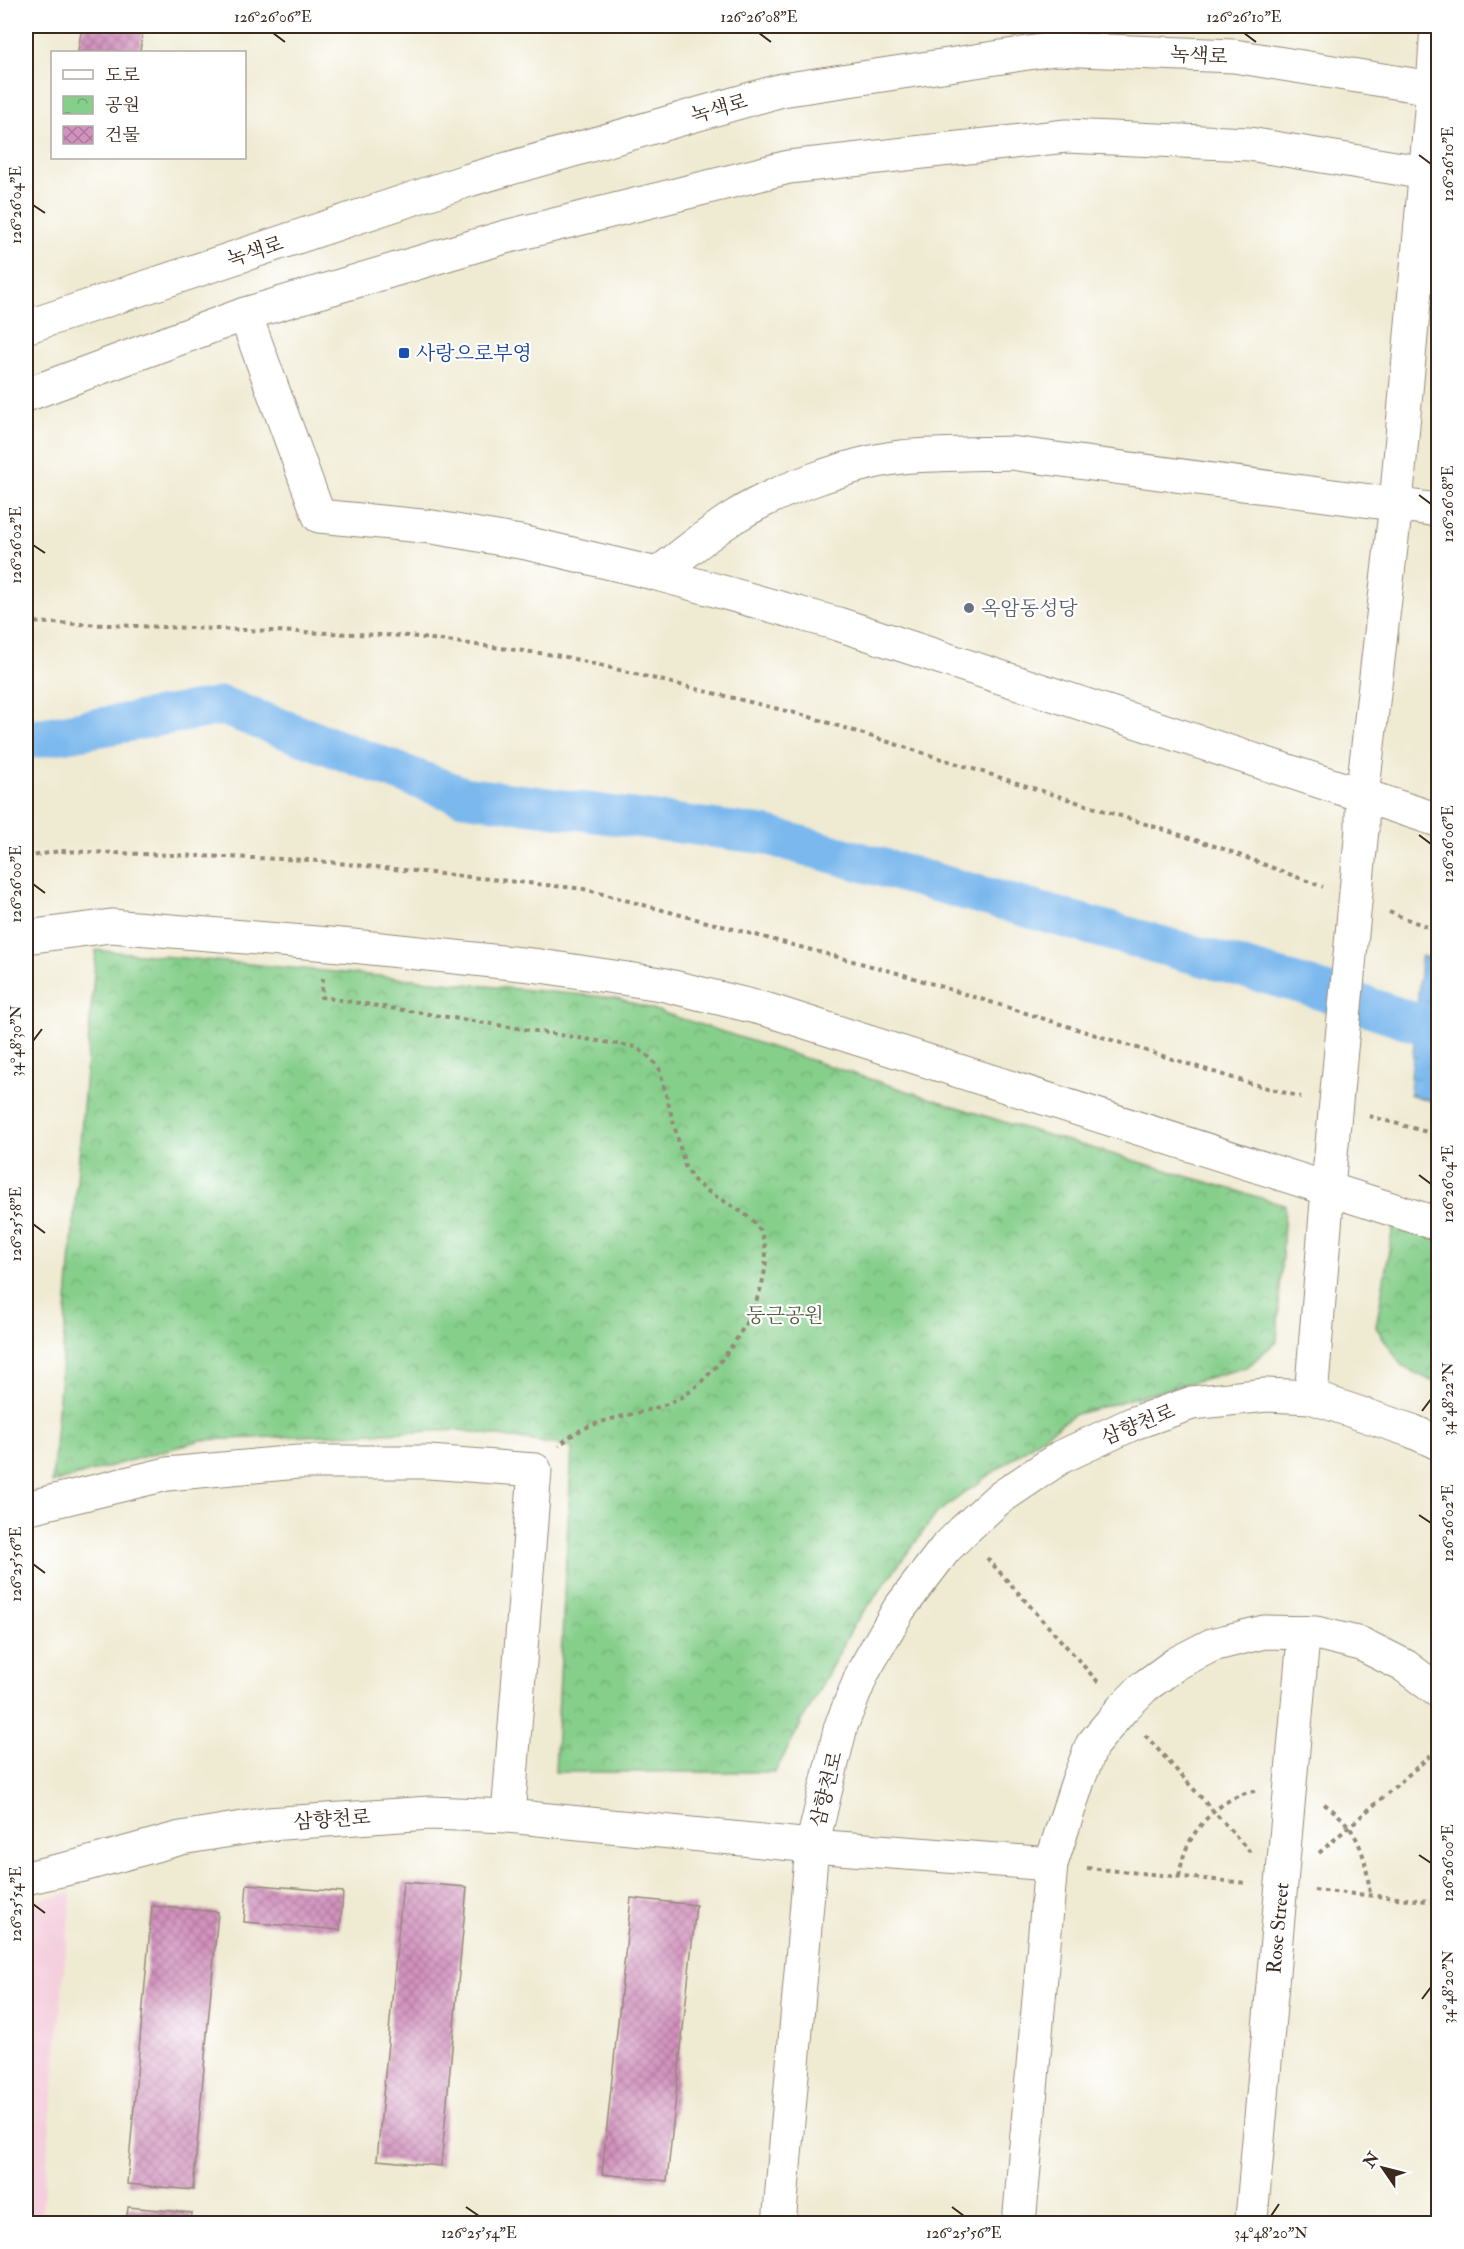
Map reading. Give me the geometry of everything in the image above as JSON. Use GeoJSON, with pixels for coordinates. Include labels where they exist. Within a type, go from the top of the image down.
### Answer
{"type":"FeatureCollection","features":[{"type":"Feature","properties":{"kind":"street"},"geometry":{"type":"LineString","coordinates":[[1311,1397],[1328,1178],[1362,829],[1362,797],[1432,174],[1437,26]]}},
{"type":"Feature","properties":{"kind":"street","name":"녹색로"},"geometry":{"type":"LineString","coordinates":[[26,327],[469,180],[782,90],[1055,49],[1234,56],[1436,88]]}},
{"type":"Feature","properties":{"kind":"street"},"geometry":{"type":"LineString","coordinates":[[26,395],[245,314],[505,237],[789,167],[1066,136],[1249,144],[1432,174]]}},
{"type":"Feature","properties":{"kind":"street"},"geometry":{"type":"LineString","coordinates":[[245,314],[318,516],[432,527],[526,543],[657,574],[838,624],[1438,820]]}},
{"type":"Feature","properties":{"kind":"street"},"geometry":{"type":"LineString","coordinates":[[657,574],[734,517],[782,492],[837,473],[899,458],[1011,453],[1438,510]]}},
{"type":"Feature","properties":{"kind":"street"},"geometry":{"type":"LineString","coordinates":[[26,937],[111,926],[327,944],[540,966],[661,984],[768,1010],[1328,1178],[1438,1224]]}},
{"type":"Feature","properties":{"kind":"street","name":"삼향천로"},"geometry":{"type":"LineString","coordinates":[[26,1878],[80,1866],[181,1838],[268,1824],[430,1813],[508,1816],[812,1846],[841,1726],[863,1672],[899,1609],[929,1569],[963,1531],[997,1500],[1061,1457],[1134,1423],[1192,1403],[1266,1395],[1311,1397],[1412,1431],[1438,1443]]}},
{"type":"Feature","properties":{"kind":"street"},"geometry":{"type":"LineString","coordinates":[[26,1508],[166,1474],[298,1462],[429,1462],[535,1470],[508,1816]]}},
{"type":"Feature","properties":{"kind":"street"},"geometry":{"type":"LineString","coordinates":[[1019,2223],[1052,1864],[1078,1781],[1092,1745],[1144,1687],[1177,1663],[1212,1645],[1264,1632],[1316,1633],[1361,1644],[1405,1666],[1438,1691]]}},
{"type":"Feature","properties":{"kind":"street","name":"Rose Street"},"geometry":{"type":"LineString","coordinates":[[1251,2223],[1304,1632]]}},
{"type":"Feature","properties":{"kind":"street"},"geometry":{"type":"LineString","coordinates":[[779,2223],[812,1846],[1052,1864]]}},
{"type":"Feature","properties":{"kind":"path"},"geometry":{"type":"LineString","coordinates":[[26,622],[409,636],[562,656],[807,716],[1221,848],[1330,890]]}},
{"type":"Feature","properties":{"kind":"path"},"geometry":{"type":"LineString","coordinates":[[26,857],[60,851],[309,860],[584,889],[901,974],[1249,1083],[1305,1098]]}},
{"type":"Feature","properties":{"kind":"path"},"geometry":{"type":"LineString","coordinates":[[1384,910],[1438,931]]}},
{"type":"Feature","properties":{"kind":"path"},"geometry":{"type":"LineString","coordinates":[[327,944],[321,997],[636,1047],[659,1068],[685,1166],[692,1178],[753,1222],[761,1232],[766,1252],[764,1278],[757,1303],[716,1367],[699,1386],[677,1400],[652,1410],[595,1423],[569,1436],[535,1470]]}},
{"type":"Feature","properties":{"kind":"path"},"geometry":{"type":"LineString","coordinates":[[1361,1113],[1438,1135]]}},
{"type":"Feature","properties":{"kind":"path"},"geometry":{"type":"LineString","coordinates":[[963,1531],[1281,1887],[1438,1749]]}},
{"type":"Feature","properties":{"kind":"shaded area"},"geometry":{"type":"Polygon","coordinates":[[[71,1893],[41,2223],[26,2223],[26,1902],[71,1893]]]}},
{"type":"Feature","properties":{"kind":"green space","name":"둥근공원"},"geometry":{"type":"Polygon","coordinates":[[[96,950],[617,998],[1010,1124],[1285,1205],[1277,1341],[1247,1367],[1073,1415],[937,1513],[854,1625],[775,1772],[555,1772],[572,1447],[460,1430],[201,1440],[52,1483],[96,950]]]}},
{"type":"Feature","properties":{"kind":"green space"},"geometry":{"type":"Polygon","coordinates":[[[1394,1221],[1438,1235],[1438,1384],[1403,1367],[1376,1327],[1394,1221]]]}},
{"type":"Feature","properties":{"kind":"water"},"geometry":{"type":"Polygon","coordinates":[[[1421,956],[1438,962],[1438,1103],[1409,1094],[1421,956]]]}},
{"type":"Feature","properties":{"kind":"pier"},"geometry":{"type":"Polygon","coordinates":[[[1421,953],[1408,1097],[1406,1093],[1418,956],[1421,953]]]}},
{"type":"Feature","properties":{"kind":"building"},"geometry":{"type":"Polygon","coordinates":[[[82,26],[143,26],[140,51],[78,51],[82,26]]]}},
{"type":"Feature","properties":{"kind":"building"},"geometry":{"type":"Polygon","coordinates":[[[403,1882],[467,1887],[441,2166],[377,2160],[403,1882]]]}},
{"type":"Feature","properties":{"kind":"building"},"geometry":{"type":"Polygon","coordinates":[[[247,1884],[343,1892],[340,1930],[244,1922],[247,1884]]]}},
{"type":"Feature","properties":{"kind":"building"},"geometry":{"type":"Polygon","coordinates":[[[631,1898],[696,1905],[667,2181],[602,2174],[631,1898]]]}},
{"type":"Feature","properties":{"kind":"building"},"geometry":{"type":"Polygon","coordinates":[[[152,1906],[218,1912],[193,2190],[127,2184],[152,1906]]]}},
{"type":"Feature","properties":{"kind":"building"},"geometry":{"type":"Polygon","coordinates":[[[128,2207],[192,2213],[191,2224],[126,2224],[128,2207]]]}},
{"type":"Feature","properties":{"kind":"waterway"},"geometry":{"type":"LineString","coordinates":[[26,740],[222,706],[463,796],[765,835],[1307,986],[1438,1030]]}},
{"type":"Feature","properties":{"kind":"place","name":"사랑으로부영"},"geometry":{"type":"Point","coordinates":[404,353]}},
{"type":"Feature","properties":{"kind":"place","name":"옥암동성당"},"geometry":{"type":"Point","coordinates":[969,608]}}]}
